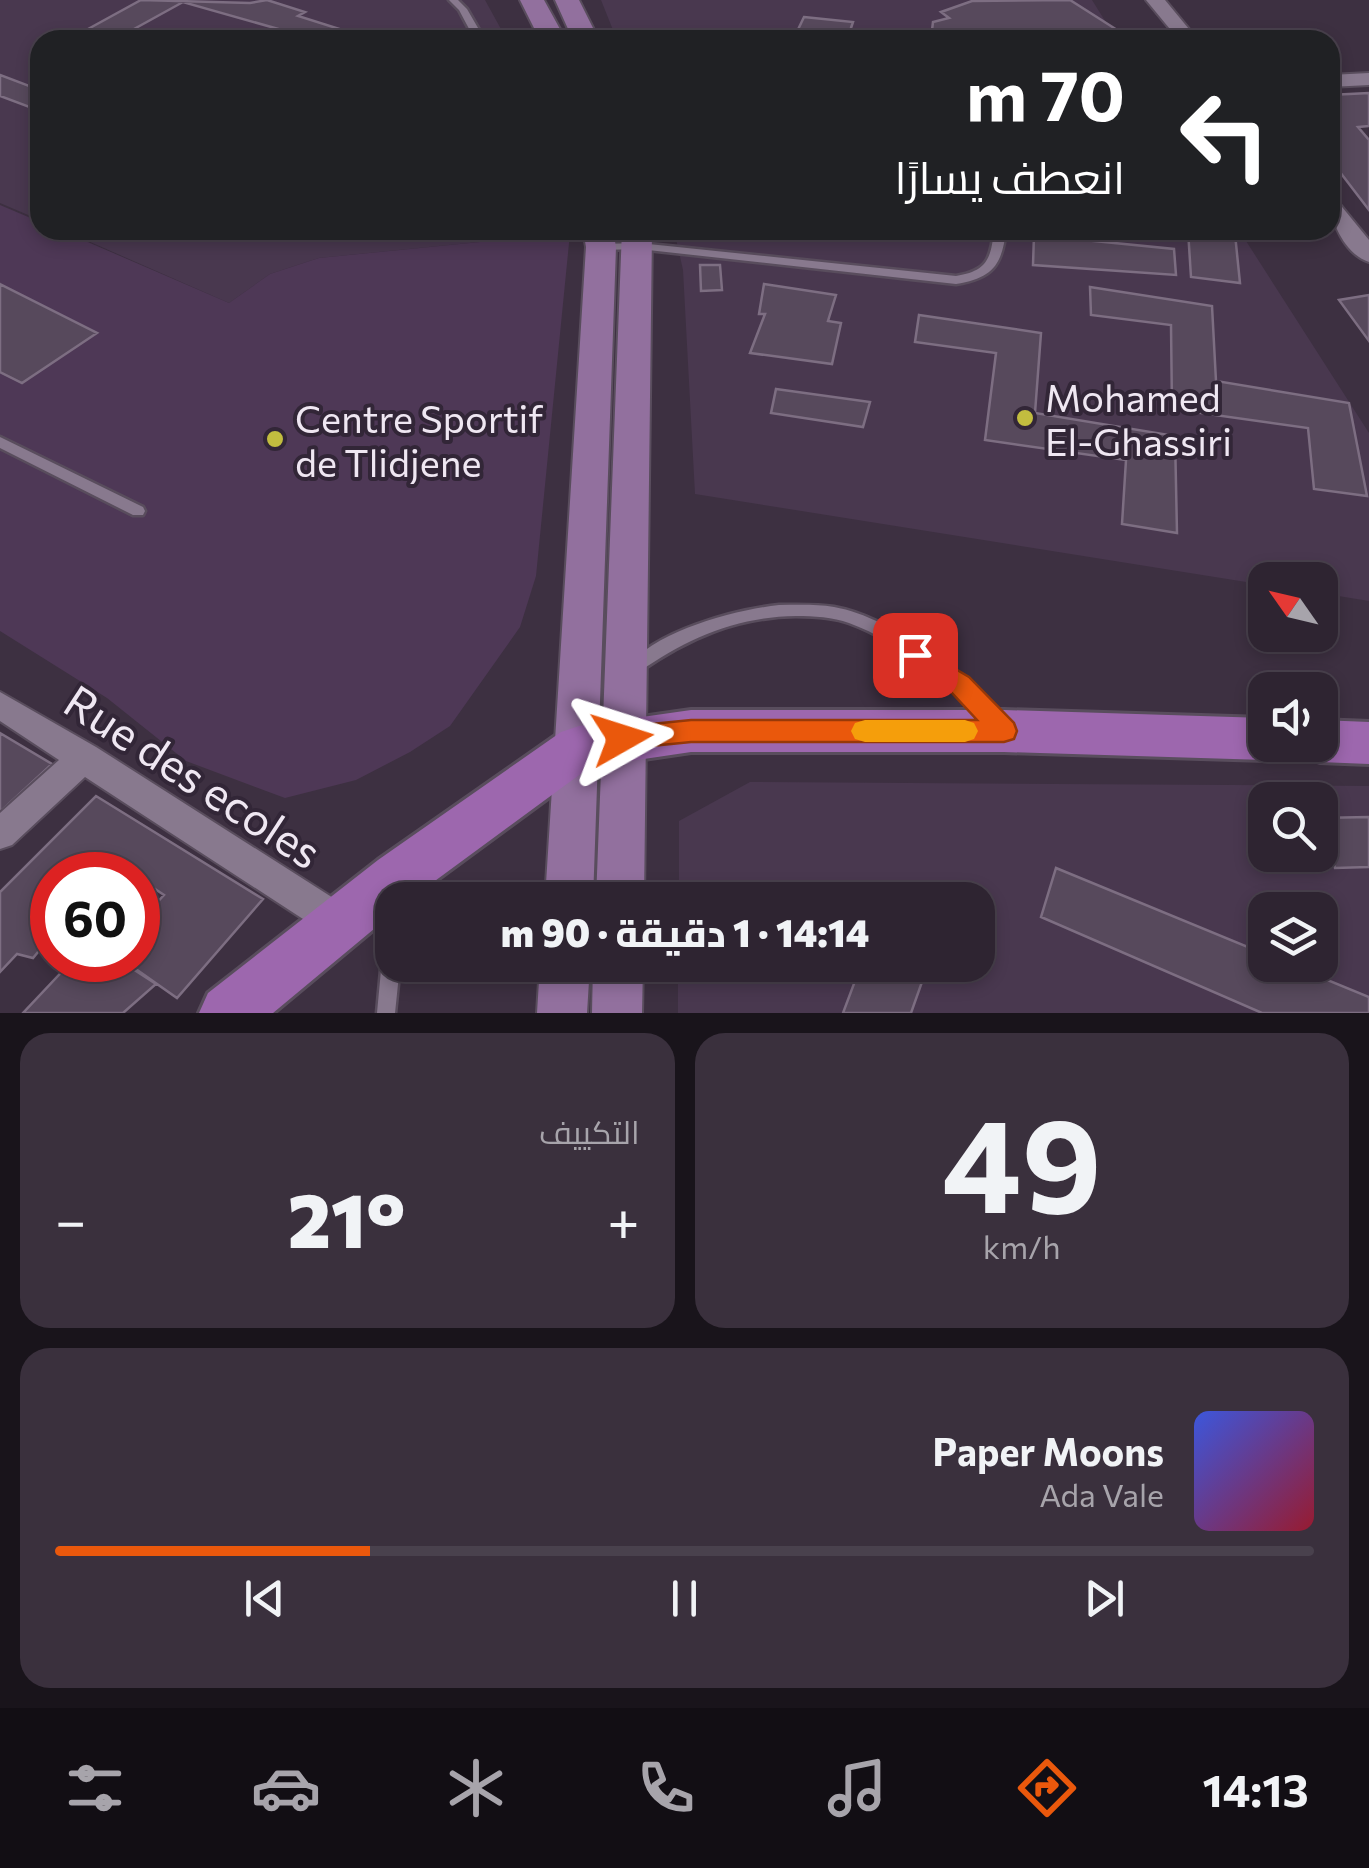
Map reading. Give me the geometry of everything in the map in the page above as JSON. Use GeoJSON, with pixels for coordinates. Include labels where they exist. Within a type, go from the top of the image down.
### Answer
{"type":"FeatureCollection","features":[{"type":"Feature","properties":{"kind":"main road"},"geometry":{"type":"LineString","coordinates":[[532,0],[548,30]]}},
{"type":"Feature","properties":{"kind":"main road"},"geometry":{"type":"LineString","coordinates":[[566,0],[581,30]]}},
{"type":"Feature","properties":{"kind":"main road"},"geometry":{"type":"LineString","coordinates":[[573,882],[606,716],[579,640],[619,240]]}},
{"type":"Feature","properties":{"kind":"main road"},"geometry":{"type":"LineString","coordinates":[[619,240],[606,716],[619,882]]}},
{"type":"Feature","properties":{"kind":"main road"},"geometry":{"type":"LineString","coordinates":[[403,882],[606,716],[691,731],[1004,731],[1248,739]]}},
{"type":"Feature","properties":{"kind":"main road"},"geometry":{"type":"LineString","coordinates":[[1338,742],[1369,743]]}},
{"type":"Feature","properties":{"kind":"main road"},"geometry":{"type":"LineString","coordinates":[[228,1013],[339,922],[375,901]]}},
{"type":"Feature","properties":{"kind":"main road"},"geometry":{"type":"LineString","coordinates":[[562,1013],[564,982]]}},
{"type":"Feature","properties":{"kind":"main road"},"geometry":{"type":"LineString","coordinates":[[617,1013],[618,982]]}},
{"type":"Feature","properties":{"kind":"street"},"geometry":{"type":"LineString","coordinates":[[1155,0],[1180,30]]}},
{"type":"Feature","properties":{"kind":"street"},"geometry":{"type":"LineString","coordinates":[[1340,81],[1369,79]]}},
{"type":"Feature","properties":{"kind":"street"},"geometry":{"type":"LineString","coordinates":[[1340,219],[1369,255]]}},
{"type":"Feature","properties":{"kind":"street","name":"Rue des ecoles"},"geometry":{"type":"LineString","coordinates":[[0,705],[339,922]]}},
{"type":"Feature","properties":{"kind":"street"},"geometry":{"type":"LineString","coordinates":[[0,834],[85,757]]}},
{"type":"Feature","properties":{"kind":"lane"},"geometry":{"type":"LineString","coordinates":[[452,0],[463,9],[475,30]]}},
{"type":"Feature","properties":{"kind":"lane"},"geometry":{"type":"LineString","coordinates":[[635,240],[956,280],[982,275],[991,268],[999,240]]}},
{"type":"Feature","properties":{"kind":"lane"},"geometry":{"type":"LineString","coordinates":[[0,442],[138,512]]}},
{"type":"Feature","properties":{"kind":"lane"},"geometry":{"type":"LineString","coordinates":[[606,716],[670,641],[740,613],[837,613],[893,639],[960,685],[1004,731]]}},
{"type":"Feature","properties":{"kind":"lane"},"geometry":{"type":"LineString","coordinates":[[386,1013],[389,982]]}},
{"type":"Feature","properties":{"kind":"shaded area"},"geometry":{"type":"Polygon","coordinates":[[[0,0],[485,0],[502,30],[30,30],[30,216],[0,203],[0,0]]]}},
{"type":"Feature","properties":{"kind":"shaded area"},"geometry":{"type":"Polygon","coordinates":[[[601,0],[1092,0],[1111,30],[613,30],[601,0]]]}},
{"type":"Feature","properties":{"kind":"shaded area","name":"Centre Sportif de Tlidjene"},"geometry":{"type":"Polygon","coordinates":[[[0,205],[30,218],[30,240],[83,240],[229,303],[270,274],[319,258],[500,240],[569,240],[536,576],[520,627],[450,726],[356,780],[285,798],[186,761],[107,698],[0,631],[0,205]]]}},
{"type":"Feature","properties":{"kind":"shaded area"},"geometry":{"type":"Polygon","coordinates":[[[86,240],[500,240],[319,258],[270,274],[229,303],[86,240]]]}},
{"type":"Feature","properties":{"kind":"shaded area","name":"Mohamed El-Ghassiri"},"geometry":{"type":"Polygon","coordinates":[[[676,240],[1245,240],[1369,433],[1369,601],[1338,596],[1338,562],[1248,562],[1248,582],[695,494],[683,270],[676,240]]]}},
{"type":"Feature","properties":{"kind":"shaded area"},"geometry":{"type":"Polygon","coordinates":[[[750,782],[1248,785],[1248,872],[1338,872],[1338,786],[1369,786],[1369,1013],[678,1013],[678,982],[995,982],[995,882],[679,882],[679,821],[750,782]]]}},
{"type":"Feature","properties":{"kind":"building"},"geometry":{"type":"Polygon","coordinates":[[[141,0],[267,0],[305,12],[298,16],[342,30],[282,30],[183,2],[132,30],[86,30],[141,0]]]}},
{"type":"Feature","properties":{"kind":"building"},"geometry":{"type":"Polygon","coordinates":[[[1070,0],[1117,30],[932,30],[933,22],[949,18],[941,12],[972,1],[1070,0]]]}},
{"type":"Feature","properties":{"kind":"building"},"geometry":{"type":"Polygon","coordinates":[[[804,17],[853,22],[850,30],[798,30],[804,17]]]}},
{"type":"Feature","properties":{"kind":"building"},"geometry":{"type":"Polygon","coordinates":[[[0,75],[30,86],[30,107],[0,96],[0,75]]]}},
{"type":"Feature","properties":{"kind":"building"},"geometry":{"type":"Polygon","coordinates":[[[1369,93],[1369,126],[1358,127],[1369,140],[1369,210],[1340,172],[1340,94],[1369,93]]]}},
{"type":"Feature","properties":{"kind":"building"},"geometry":{"type":"Polygon","coordinates":[[[1034,240],[1084,240],[1174,249],[1176,275],[1033,265],[1034,240]]]}},
{"type":"Feature","properties":{"kind":"building"},"geometry":{"type":"Polygon","coordinates":[[[1189,240],[1236,240],[1240,283],[1191,277],[1189,240]]]}},
{"type":"Feature","properties":{"kind":"building"},"geometry":{"type":"Polygon","coordinates":[[[700,265],[720,265],[722,290],[701,291],[700,265]]]}},
{"type":"Feature","properties":{"kind":"building"},"geometry":{"type":"Polygon","coordinates":[[[0,284],[97,333],[22,383],[0,372],[0,284]]]}},
{"type":"Feature","properties":{"kind":"building"},"geometry":{"type":"Polygon","coordinates":[[[764,284],[836,295],[828,321],[841,323],[832,364],[750,353],[765,314],[759,314],[764,284]]]}},
{"type":"Feature","properties":{"kind":"building"},"geometry":{"type":"Polygon","coordinates":[[[1090,287],[1212,306],[1216,381],[1349,403],[1367,496],[1314,489],[1308,428],[1172,409],[1171,325],[1091,315],[1090,287]]]}},
{"type":"Feature","properties":{"kind":"building"},"geometry":{"type":"Polygon","coordinates":[[[1369,295],[1369,341],[1339,300],[1369,295]]]}},
{"type":"Feature","properties":{"kind":"building"},"geometry":{"type":"Polygon","coordinates":[[[919,315],[1041,333],[1035,413],[1175,436],[1177,533],[1122,524],[1126,460],[985,440],[996,353],[915,342],[919,315]]]}},
{"type":"Feature","properties":{"kind":"building"},"geometry":{"type":"Polygon","coordinates":[[[776,389],[870,402],[863,427],[771,413],[776,389]]]}},
{"type":"Feature","properties":{"kind":"building"},"geometry":{"type":"Polygon","coordinates":[[[0,733],[52,764],[0,812],[0,733]]]}},
{"type":"Feature","properties":{"kind":"building"},"geometry":{"type":"Polygon","coordinates":[[[96,796],[263,899],[177,998],[154,982],[160,982],[160,899],[164,895],[160,892],[160,852],[40,852],[96,796]]]}},
{"type":"Feature","properties":{"kind":"building"},"geometry":{"type":"Polygon","coordinates":[[[1369,817],[1369,867],[1338,868],[1338,818],[1369,817]]]}},
{"type":"Feature","properties":{"kind":"building"},"geometry":{"type":"Polygon","coordinates":[[[30,862],[30,957],[17,954],[0,972],[0,892],[30,862]]]}},
{"type":"Feature","properties":{"kind":"building"},"geometry":{"type":"Polygon","coordinates":[[[1056,868],[1248,947],[1248,982],[1332,982],[1369,997],[1369,1013],[1262,1013],[1041,917],[1056,868]]]}},
{"type":"Feature","properties":{"kind":"building"},"geometry":{"type":"Polygon","coordinates":[[[52,982],[156,984],[123,1013],[23,1013],[52,982]]]}},
{"type":"Feature","properties":{"kind":"building"},"geometry":{"type":"Polygon","coordinates":[[[855,982],[922,982],[911,1013],[843,1013],[855,982]]]}},
{"type":"Feature","properties":{"kind":"slow traffic"},"geometry":{"type":"LineString","coordinates":[[865,731],[965,731]]}},
{"type":"Feature","properties":{"kind":"place","name":"Mohamed El-Ghassiri"},"geometry":{"type":"Point","coordinates":[1025,418]}},
{"type":"Feature","properties":{"kind":"place","name":"Centre Sportif de Tlidjene"},"geometry":{"type":"Point","coordinates":[275,439]}},
{"type":"Feature","properties":{"kind":"route"},"geometry":{"type":"LineString","coordinates":[[622,738],[691,731],[1004,731],[960,685],[915,655]]}}]}
